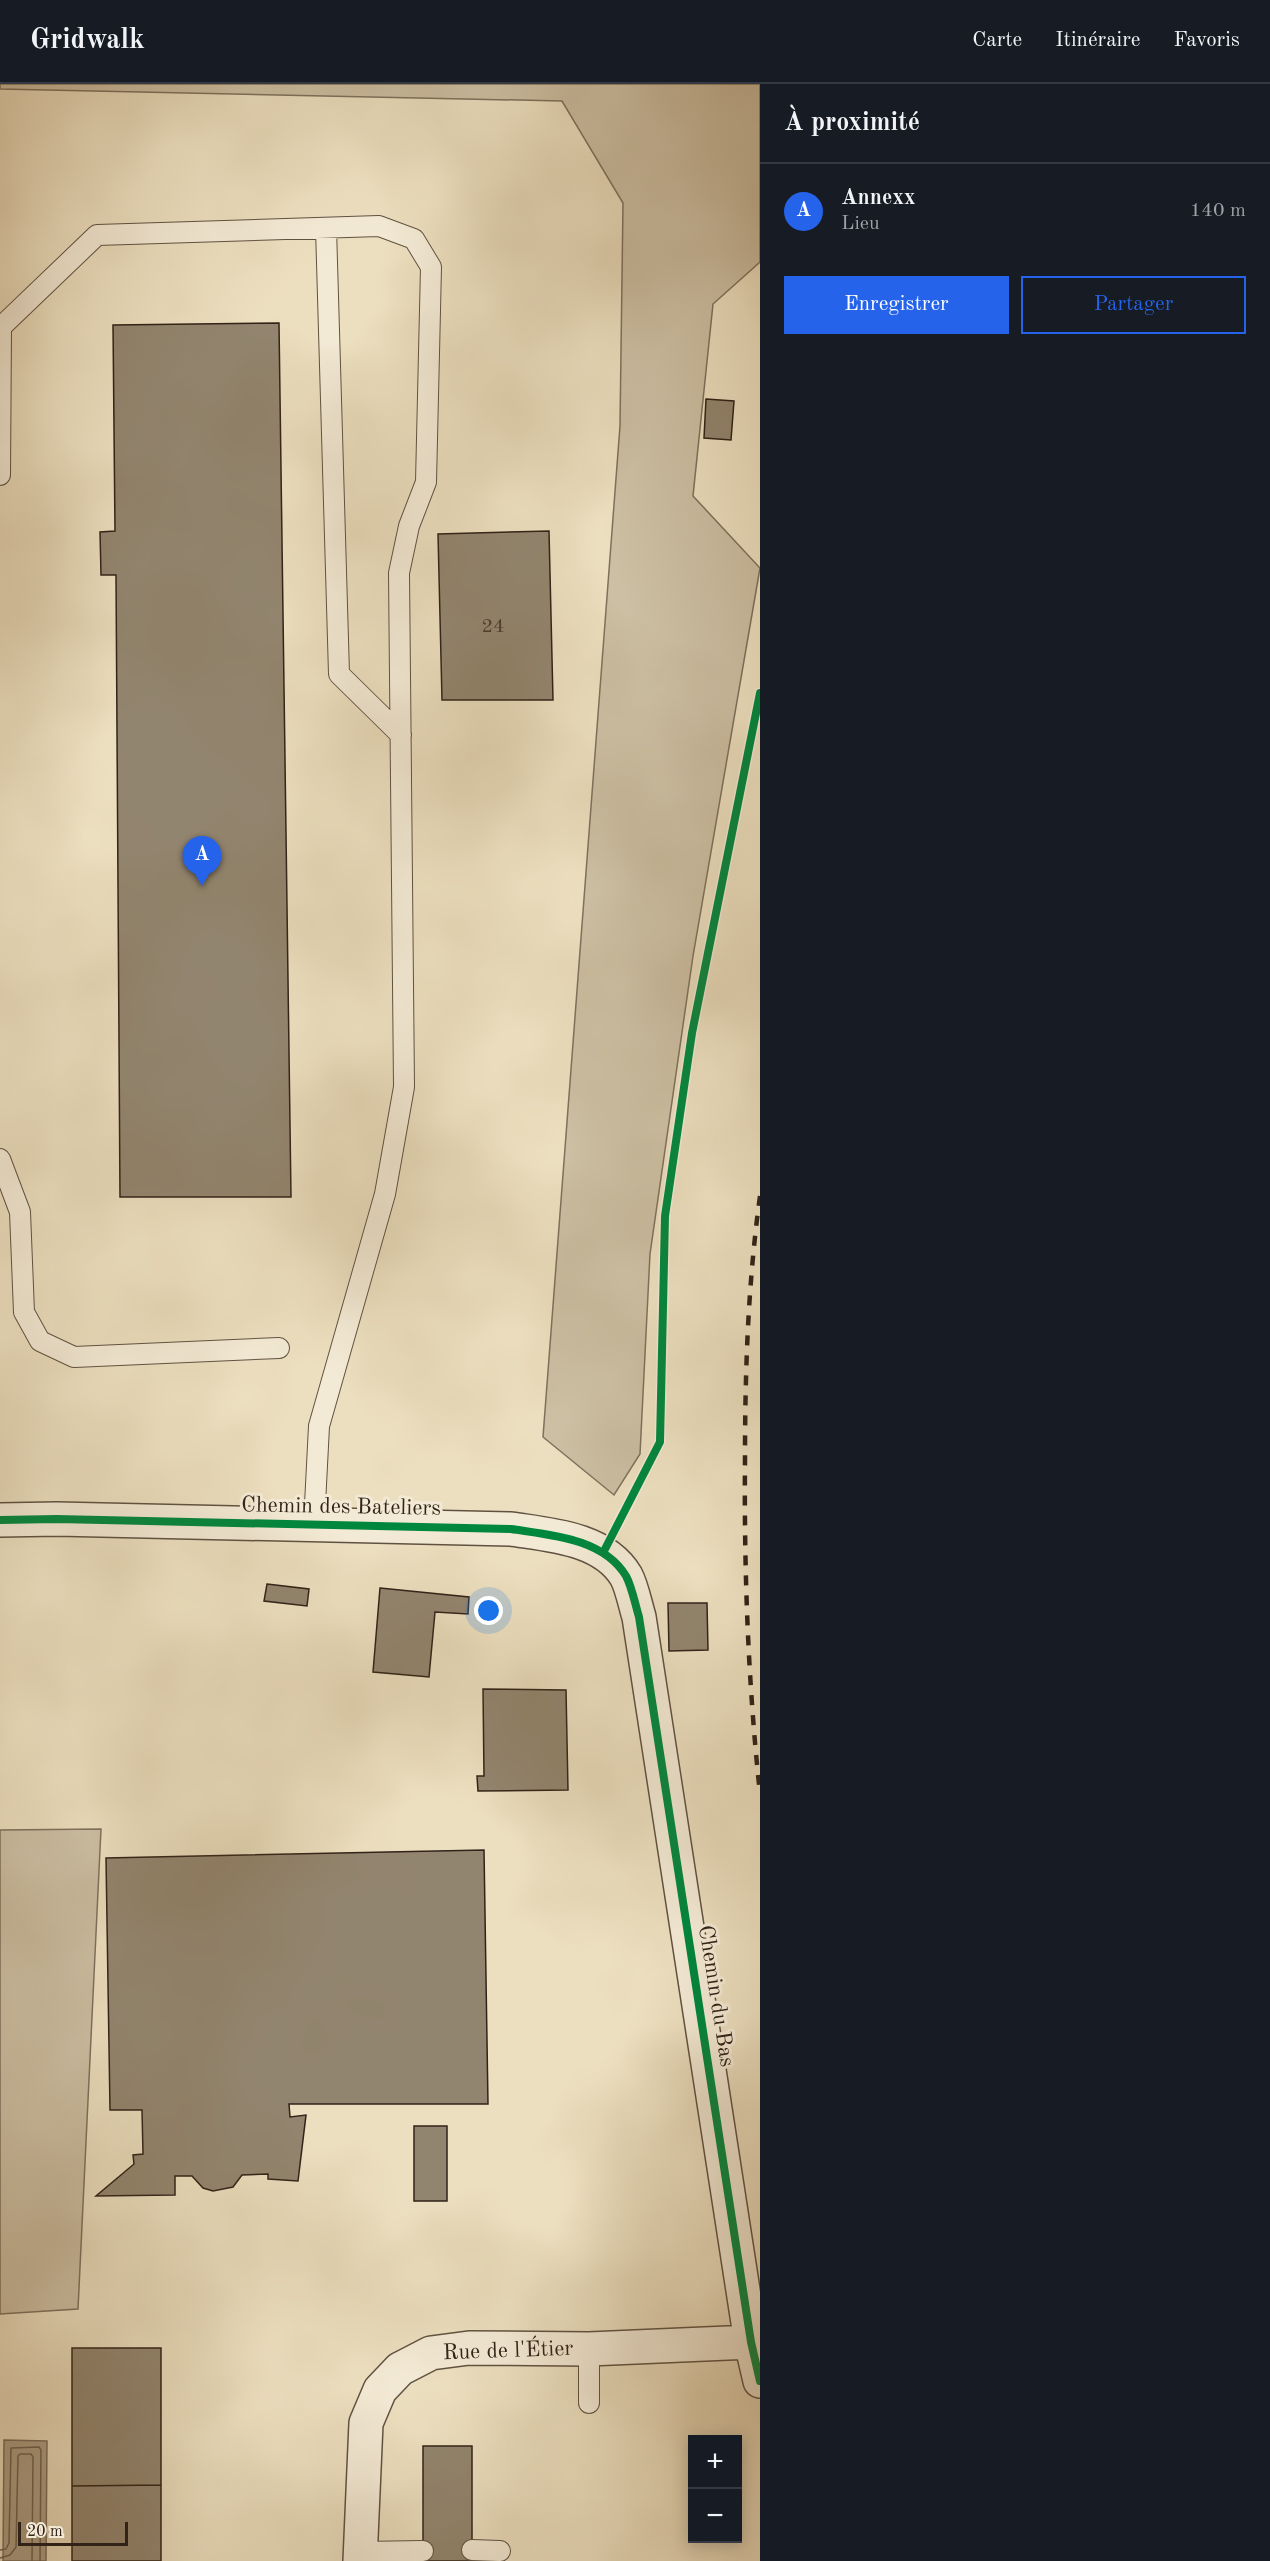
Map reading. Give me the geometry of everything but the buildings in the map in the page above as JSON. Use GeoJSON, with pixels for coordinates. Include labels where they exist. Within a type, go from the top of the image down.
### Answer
{"type":"FeatureCollection","features":[{"type":"Feature","properties":{"kind":"street","name":"Chemin des Bateliers"},"geometry":{"type":"LineString","coordinates":[[0,1520],[57,1519],[511,1529],[566,1537],[603,1553],[626,1576],[639,1617]]}},
{"type":"Feature","properties":{"kind":"street","name":"Chemin du Bas"},"geometry":{"type":"LineString","coordinates":[[639,1617],[751,2342],[760,2381]]}},
{"type":"Feature","properties":{"kind":"street","name":"Rue de l'Étier"},"geometry":{"type":"LineString","coordinates":[[360,2557],[366,2423],[380,2390],[400,2369],[431,2353],[469,2348],[589,2349],[751,2342]]}},
{"type":"Feature","properties":{"kind":"lane"},"geometry":{"type":"LineString","coordinates":[[0,475],[1,327],[97,235],[379,226],[414,239],[431,267],[426,482],[409,526],[399,573],[404,1087],[385,1194],[319,1426],[315,1524]]}},
{"type":"Feature","properties":{"kind":"lane"},"geometry":{"type":"LineString","coordinates":[[326,228],[339,674],[401,735]]}},
{"type":"Feature","properties":{"kind":"lane"},"geometry":{"type":"LineString","coordinates":[[0,1159],[20,1212],[24,1312],[40,1341],[74,1357],[279,1348]]}},
{"type":"Feature","properties":{"kind":"lane"},"geometry":{"type":"LineString","coordinates":[[589,2349],[589,2403]]}},
{"type":"Feature","properties":{"kind":"lane"},"geometry":{"type":"LineString","coordinates":[[472,2550],[500,2551]]}},
{"type":"Feature","properties":{"kind":"lane"},"geometry":{"type":"LineString","coordinates":[[360,2557],[423,2551]]}},
{"type":"Feature","properties":{"kind":"shaded area"},"geometry":{"type":"Polygon","coordinates":[[[0,84],[760,84],[760,262],[713,304],[693,496],[760,568],[693,956],[650,1254],[640,1454],[614,1495],[543,1437],[620,426],[623,203],[562,101],[0,89],[0,84]]]}},
{"type":"Feature","properties":{"kind":"shaded area"},"geometry":{"type":"Polygon","coordinates":[[[101,1829],[78,2309],[0,2314],[0,1830],[101,1829]]]}},
{"type":"Feature","properties":{"kind":"water"},"geometry":{"type":"Polygon","coordinates":[[[4,2440],[47,2441],[46,2561],[3,2561],[4,2440]]]}},
{"type":"Feature","properties":{"kind":"railway"},"geometry":{"type":"LineString","coordinates":[[760,1196],[748,1327],[745,1501],[750,1668],[760,1794]]}},
{"type":"Feature","properties":{"kind":"cycle path"},"geometry":{"type":"LineString","coordinates":[[603,1553],[660,1442],[665,1216],[692,1033],[760,693]]}},
{"type":"Feature","properties":{"kind":"cycle path"},"geometry":{"type":"LineString","coordinates":[[0,1520],[57,1519],[511,1529],[575,1541],[604,1553],[616,1563],[628,1580],[639,1617],[751,2342],[760,2381]]}},
{"type":"Feature","properties":{"kind":"place","name":"Annexx"},"geometry":{"type":"Point","coordinates":[202,886]}}]}
